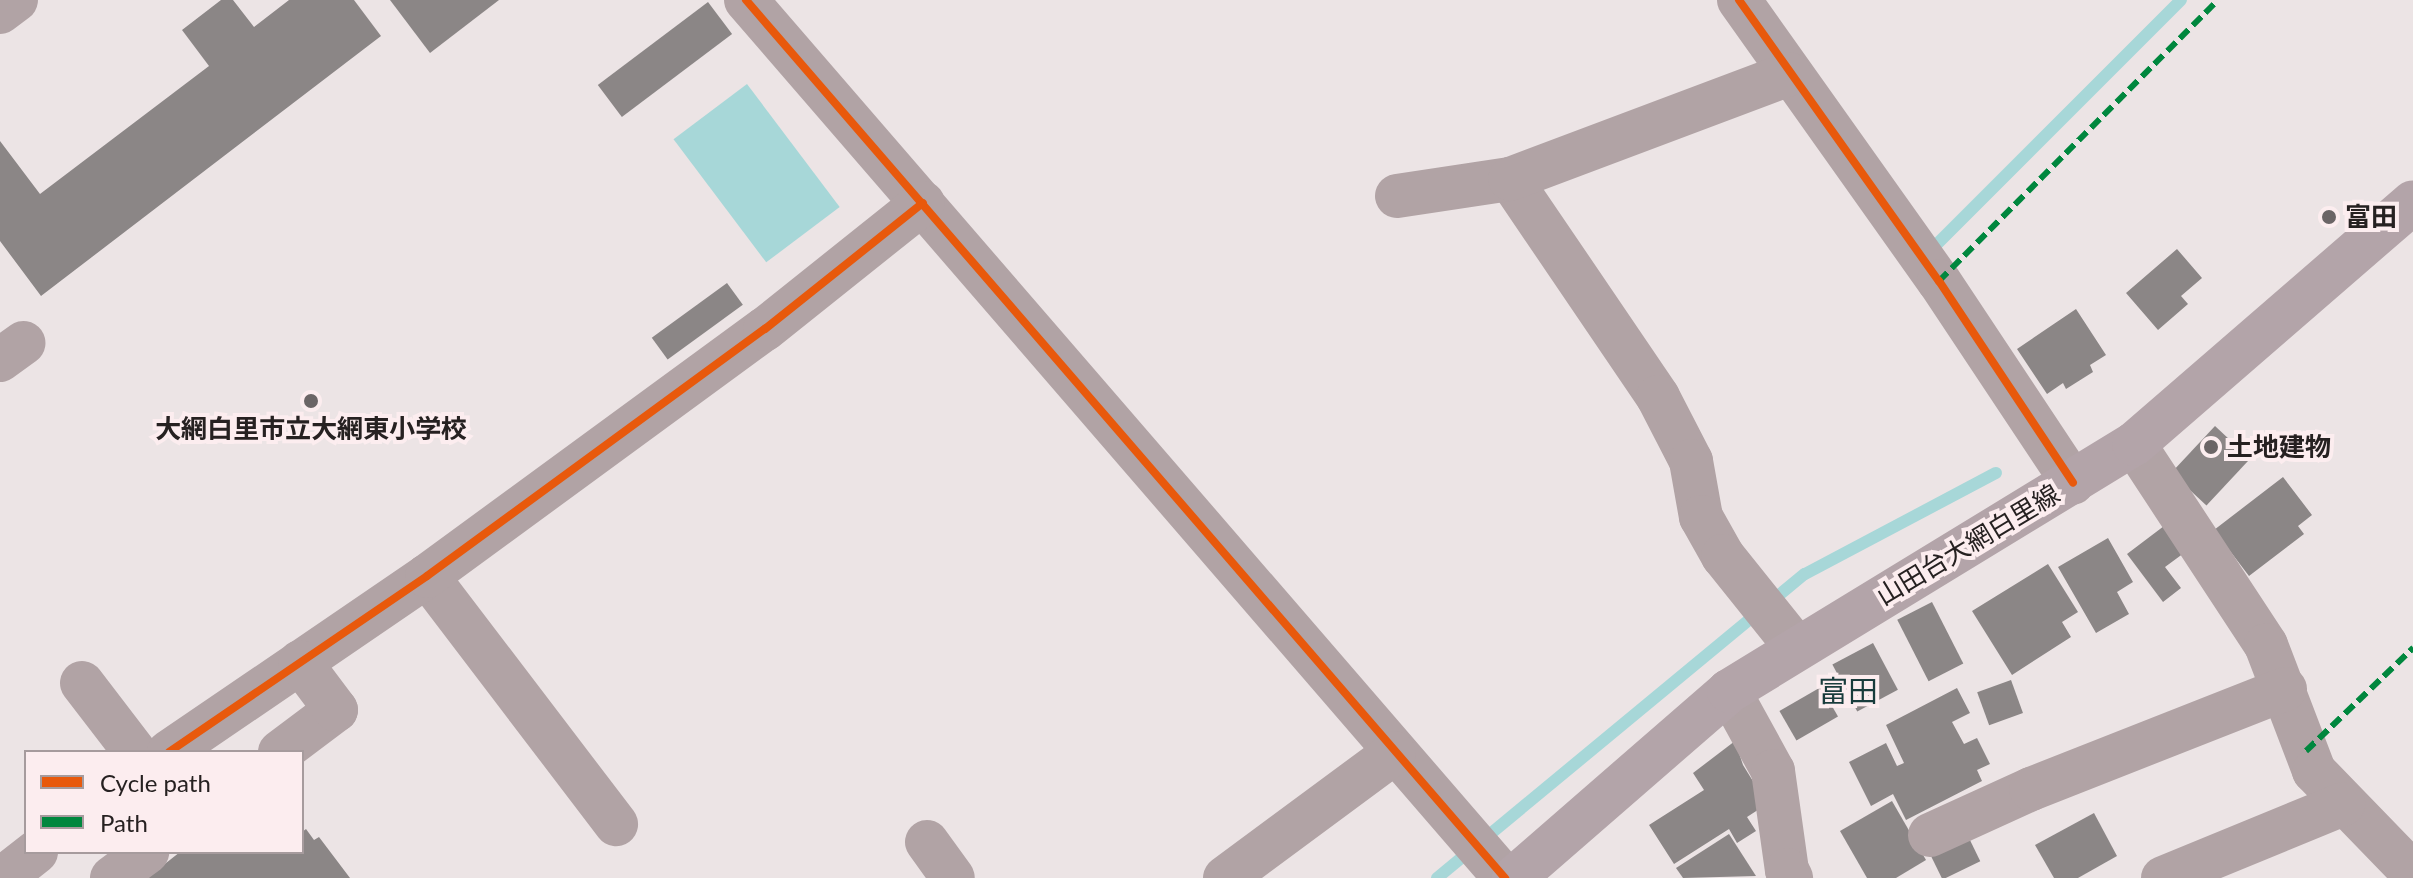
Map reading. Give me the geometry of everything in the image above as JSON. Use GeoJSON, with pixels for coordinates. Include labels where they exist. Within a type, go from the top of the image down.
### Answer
{"type":"FeatureCollection","features":[{"type":"Feature","properties":{"kind":"main road","name":"山田台大網白里線"},"geometry":{"type":"LineString","coordinates":[[1514,878],[1729,691],[1796,647],[2134,444],[2413,202]]}},
{"type":"Feature","properties":{"kind":"street"},"geometry":{"type":"LineString","coordinates":[[0,12],[16,0]]}},
{"type":"Feature","properties":{"kind":"street"},"geometry":{"type":"LineString","coordinates":[[746,0],[1505,878]]}},
{"type":"Feature","properties":{"kind":"street"},"geometry":{"type":"LineString","coordinates":[[1739,0],[1939,281],[2073,483]]}},
{"type":"Feature","properties":{"kind":"street"},"geometry":{"type":"LineString","coordinates":[[1397,196],[1510,179],[1789,74]]}},
{"type":"Feature","properties":{"kind":"street"},"geometry":{"type":"LineString","coordinates":[[1510,179],[1658,397],[1691,461],[1701,517],[1723,556],[1796,647]]}},
{"type":"Feature","properties":{"kind":"street"},"geometry":{"type":"LineString","coordinates":[[172,750],[427,576],[765,329],[923,203]]}},
{"type":"Feature","properties":{"kind":"street"},"geometry":{"type":"LineString","coordinates":[[2134,444],[2266,645],[2314,771],[2413,873]]}},
{"type":"Feature","properties":{"kind":"street"},"geometry":{"type":"LineString","coordinates":[[427,576],[616,824]]}},
{"type":"Feature","properties":{"kind":"street"},"geometry":{"type":"LineString","coordinates":[[283,750],[336,710],[300,662]]}},
{"type":"Feature","properties":{"kind":"street"},"geometry":{"type":"LineString","coordinates":[[82,683],[133,750]]}},
{"type":"Feature","properties":{"kind":"street"},"geometry":{"type":"LineString","coordinates":[[1930,835],[2031,789],[2285,689]]}},
{"type":"Feature","properties":{"kind":"street"},"geometry":{"type":"LineString","coordinates":[[1729,691],[1773,771],[1787,870],[1791,878]]}},
{"type":"Feature","properties":{"kind":"street"},"geometry":{"type":"LineString","coordinates":[[1225,878],[1394,753]]}},
{"type":"Feature","properties":{"kind":"street"},"geometry":{"type":"LineString","coordinates":[[2163,878],[2343,804]]}},
{"type":"Feature","properties":{"kind":"street"},"geometry":{"type":"LineString","coordinates":[[927,842],[953,878]]}},
{"type":"Feature","properties":{"kind":"street"},"geometry":{"type":"LineString","coordinates":[[3,878],[33,854]]}},
{"type":"Feature","properties":{"kind":"street"},"geometry":{"type":"LineString","coordinates":[[112,878],[144,854]]}},
{"type":"Feature","properties":{"kind":"water"},"geometry":{"type":"Polygon","coordinates":[[[747,84],[840,207],[766,262],[674,139],[747,84]]]}},
{"type":"Feature","properties":{"kind":"building"},"geometry":{"type":"Polygon","coordinates":[[[221,0],[233,0],[254,27],[289,0],[354,0],[381,36],[41,296],[0,241],[0,141],[40,194],[209,66],[182,30],[221,0]]]}},
{"type":"Feature","properties":{"kind":"building"},"geometry":{"type":"Polygon","coordinates":[[[390,0],[499,0],[430,53],[390,0]]]}},
{"type":"Feature","properties":{"kind":"building"},"geometry":{"type":"Polygon","coordinates":[[[708,2],[732,34],[622,117],[598,85],[708,2]]]}},
{"type":"Feature","properties":{"kind":"building"},"geometry":{"type":"Polygon","coordinates":[[[2177,249],[2202,278],[2181,296],[2188,304],[2158,330],[2126,293],[2177,249]]]}},
{"type":"Feature","properties":{"kind":"building"},"geometry":{"type":"Polygon","coordinates":[[[727,283],[743,305],[668,360],[652,338],[727,283]]]}},
{"type":"Feature","properties":{"kind":"building"},"geometry":{"type":"Polygon","coordinates":[[[2076,309],[2106,355],[2090,365],[2093,372],[2066,389],[2063,383],[2047,394],[2017,349],[2076,309]]]}},
{"type":"Feature","properties":{"kind":"building"},"geometry":{"type":"Polygon","coordinates":[[[2215,426],[2250,459],[2206,506],[2171,473],[2215,426]]]}},
{"type":"Feature","properties":{"kind":"building"},"geometry":{"type":"Polygon","coordinates":[[[2283,477],[2312,515],[2298,526],[2304,534],[2249,576],[2214,530],[2283,477]]]}},
{"type":"Feature","properties":{"kind":"building"},"geometry":{"type":"Polygon","coordinates":[[[2164,526],[2184,553],[2165,567],[2181,588],[2163,602],[2127,554],[2164,526]]]}},
{"type":"Feature","properties":{"kind":"building"},"geometry":{"type":"Polygon","coordinates":[[[2108,538],[2133,582],[2117,592],[2129,614],[2096,633],[2058,567],[2108,538]]]}},
{"type":"Feature","properties":{"kind":"building"},"geometry":{"type":"Polygon","coordinates":[[[2048,564],[2078,612],[2062,622],[2071,637],[2012,675],[1972,611],[2048,564]]]}},
{"type":"Feature","properties":{"kind":"building"},"geometry":{"type":"Polygon","coordinates":[[[1932,602],[1963,663],[1929,681],[1897,620],[1932,602]]]}},
{"type":"Feature","properties":{"kind":"building"},"geometry":{"type":"Polygon","coordinates":[[[1873,643],[1898,690],[1857,711],[1832,665],[1873,643]]]}},
{"type":"Feature","properties":{"kind":"building"},"geometry":{"type":"Polygon","coordinates":[[[2011,680],[2023,713],[1989,725],[1977,692],[2011,680]]]}},
{"type":"Feature","properties":{"kind":"building"},"geometry":{"type":"Polygon","coordinates":[[[1821,687],[1838,716],[1796,740],[1779,711],[1821,687]]]}},
{"type":"Feature","properties":{"kind":"building"},"geometry":{"type":"Polygon","coordinates":[[[1957,688],[1970,713],[1952,722],[1964,744],[1977,738],[1990,764],[1977,770],[1982,781],[1906,820],[1893,794],[1871,806],[1849,762],[1886,743],[1897,766],[1904,763],[1886,725],[1957,688]]]}},
{"type":"Feature","properties":{"kind":"building"},"geometry":{"type":"Polygon","coordinates":[[[1735,741],[1743,765],[1767,804],[1747,817],[1756,831],[1737,843],[1729,829],[1674,864],[1649,825],[1704,790],[1693,773],[1735,741]]]}},
{"type":"Feature","properties":{"kind":"building"},"geometry":{"type":"Polygon","coordinates":[[[1892,801],[1926,860],[1896,878],[1867,878],[1840,831],[1892,801]]]}},
{"type":"Feature","properties":{"kind":"building"},"geometry":{"type":"Polygon","coordinates":[[[2094,813],[2117,856],[2078,878],[2054,878],[2035,845],[2094,813]]]}},
{"type":"Feature","properties":{"kind":"building"},"geometry":{"type":"Polygon","coordinates":[[[306,829],[314,840],[319,837],[350,878],[147,878],[177,854],[304,854],[306,829]]]}},
{"type":"Feature","properties":{"kind":"building"},"geometry":{"type":"Polygon","coordinates":[[[1729,834],[1756,876],[1683,878],[1676,868],[1729,834]]]}},
{"type":"Feature","properties":{"kind":"building"},"geometry":{"type":"Polygon","coordinates":[[[1968,836],[1980,861],[1942,878],[1930,854],[1968,836]]]}},
{"type":"Feature","properties":{"kind":"waterway"},"geometry":{"type":"LineString","coordinates":[[1937,244],[2181,0]]}},
{"type":"Feature","properties":{"kind":"waterway"},"geometry":{"type":"LineString","coordinates":[[1437,878],[1805,574],[1996,473]]}},
{"type":"Feature","properties":{"kind":"marked path"},"geometry":{"type":"LineString","coordinates":[[1939,281],[2218,0]]}},
{"type":"Feature","properties":{"kind":"marked path"},"geometry":{"type":"LineString","coordinates":[[2306,751],[2413,648]]}},
{"type":"Feature","properties":{"kind":"cycle path"},"geometry":{"type":"LineString","coordinates":[[746,0],[1505,878]]}},
{"type":"Feature","properties":{"kind":"cycle path"},"geometry":{"type":"LineString","coordinates":[[1739,0],[1939,281],[2073,483]]}},
{"type":"Feature","properties":{"kind":"cycle path"},"geometry":{"type":"LineString","coordinates":[[172,750],[427,576],[765,329],[923,203]]}},
{"type":"Feature","properties":{"kind":"place","name":"富田"},"geometry":{"type":"Point","coordinates":[2329,217]}},
{"type":"Feature","properties":{"kind":"place","name":"大網白里市立大網東小学校"},"geometry":{"type":"Point","coordinates":[311,401]}},
{"type":"Feature","properties":{"kind":"place","name":"土地建物"},"geometry":{"type":"Point","coordinates":[2211,447]}},
{"type":"Feature","properties":{"kind":"district","name":"富田"},"geometry":{"type":"Point","coordinates":[1848,690]}}]}
